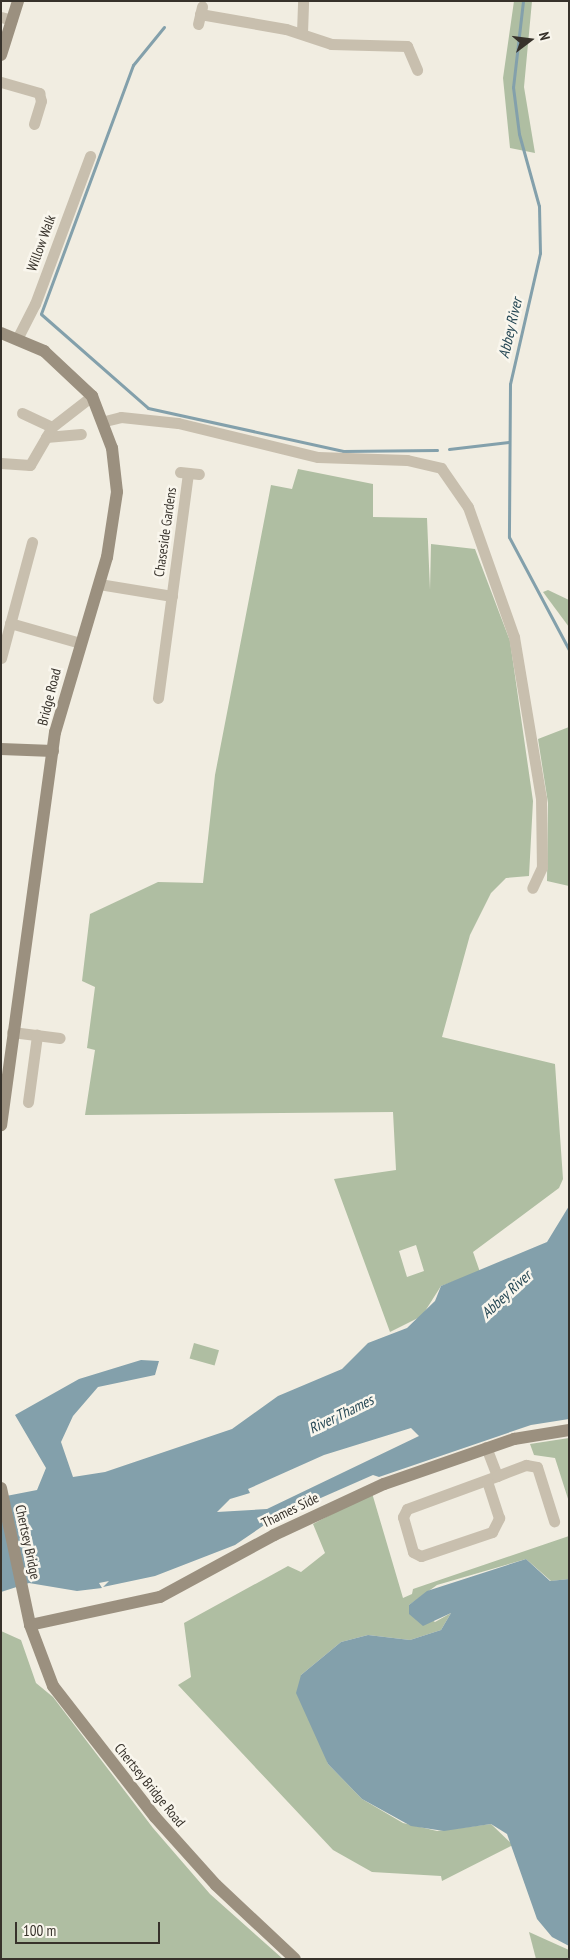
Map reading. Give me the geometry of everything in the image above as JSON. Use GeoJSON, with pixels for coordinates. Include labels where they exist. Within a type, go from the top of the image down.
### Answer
{"type":"FeatureCollection","features":[{"type":"Feature","properties":{"kind":"main road"},"geometry":{"type":"LineString","coordinates":[[1,55],[6,18],[18,1]]}},
{"type":"Feature","properties":{"kind":"main road","name":"Bridge Road"},"geometry":{"type":"LineString","coordinates":[[1,333],[17,339],[54,359],[92,396],[105,421],[116,466],[117,492],[99,584],[80,643],[53,751],[12,1032],[1,1125]]}},
{"type":"Feature","properties":{"kind":"main road"},"geometry":{"type":"LineString","coordinates":[[1,750],[53,751]]}},
{"type":"Feature","properties":{"kind":"main road","name":"Thames Side"},"geometry":{"type":"LineString","coordinates":[[30,1625],[62,1616],[160,1596],[317,1513],[486,1447],[569,1430]]}},
{"type":"Feature","properties":{"kind":"main road","name":"Chertsey Bridge"},"geometry":{"type":"LineString","coordinates":[[1,1488],[25,1602]]}},
{"type":"Feature","properties":{"kind":"main road","name":"Chertsey Bridge Road"},"geometry":{"type":"LineString","coordinates":[[25,1602],[35,1643],[53,1686],[155,1817],[216,1885],[295,1959]]}},
{"type":"Feature","properties":{"kind":"main road"},"geometry":{"type":"LineString","coordinates":[[35,1643],[62,1616]]}},
{"type":"Feature","properties":{"kind":"street"},"geometry":{"type":"LineString","coordinates":[[302,33],[303,1]]}},
{"type":"Feature","properties":{"kind":"street"},"geometry":{"type":"LineString","coordinates":[[200,15],[302,33],[331,44],[407,46],[417,70]]}},
{"type":"Feature","properties":{"kind":"street"},"geometry":{"type":"LineString","coordinates":[[1,82],[39,93],[41,101],[34,124]]}},
{"type":"Feature","properties":{"kind":"street","name":"Willow Walk"},"geometry":{"type":"LineString","coordinates":[[17,339],[35,304],[90,156]]}},
{"type":"Feature","properties":{"kind":"street"},"geometry":{"type":"LineString","coordinates":[[1,463],[30,465],[52,427],[92,396]]}},
{"type":"Feature","properties":{"kind":"street"},"geometry":{"type":"LineString","coordinates":[[22,412],[52,427]]}},
{"type":"Feature","properties":{"kind":"street"},"geometry":{"type":"LineString","coordinates":[[105,421],[122,417],[178,423],[318,457],[407,460],[442,468],[468,507],[514,637],[541,798],[542,867],[532,888]]}},
{"type":"Feature","properties":{"kind":"street"},"geometry":{"type":"LineString","coordinates":[[46,438],[81,434]]}},
{"type":"Feature","properties":{"kind":"street","name":"Chaseside Gardens"},"geometry":{"type":"LineString","coordinates":[[158,698],[189,473]]}},
{"type":"Feature","properties":{"kind":"street"},"geometry":{"type":"LineString","coordinates":[[1,658],[32,542]]}},
{"type":"Feature","properties":{"kind":"street","name":"Chaseside Gardens"},"geometry":{"type":"LineString","coordinates":[[99,584],[172,596]]}},
{"type":"Feature","properties":{"kind":"street"},"geometry":{"type":"LineString","coordinates":[[10,623],[80,643]]}},
{"type":"Feature","properties":{"kind":"street"},"geometry":{"type":"LineString","coordinates":[[12,1032],[60,1038]]}},
{"type":"Feature","properties":{"kind":"street"},"geometry":{"type":"LineString","coordinates":[[28,1102],[37,1035]]}},
{"type":"Feature","properties":{"kind":"street"},"geometry":{"type":"LineString","coordinates":[[486,1447],[492,1479],[499,1518],[492,1532],[421,1556],[413,1552],[403,1517],[407,1509],[492,1479],[526,1465],[537,1467],[554,1521]]}},
{"type":"Feature","properties":{"kind":"green space"},"geometry":{"type":"Polygon","coordinates":[[[514,1],[532,1],[524,87],[535,153],[510,148],[503,78],[514,1]]]}},
{"type":"Feature","properties":{"kind":"green space"},"geometry":{"type":"Polygon","coordinates":[[[298,469],[373,484],[373,517],[427,518],[430,590],[431,544],[475,549],[510,641],[533,801],[529,876],[506,878],[491,893],[470,935],[442,1037],[555,1064],[563,1179],[559,1188],[473,1252],[480,1272],[441,1286],[422,1316],[390,1332],[334,1179],[396,1170],[393,1112],[85,1115],[95,1050],[87,1048],[95,987],[82,981],[90,914],[158,882],[203,883],[215,775],[271,485],[292,489],[298,469]],[[416,1245],[399,1251],[407,1277],[424,1271],[416,1245]]]}},
{"type":"Feature","properties":{"kind":"green space"},"geometry":{"type":"Polygon","coordinates":[[[548,590],[569,600],[569,627],[543,592],[548,590]]]}},
{"type":"Feature","properties":{"kind":"green space"},"geometry":{"type":"Polygon","coordinates":[[[569,727],[569,886],[547,881],[548,803],[538,739],[569,727]]]}},
{"type":"Feature","properties":{"kind":"green space"},"geometry":{"type":"Polygon","coordinates":[[[194,1343],[219,1350],[215,1366],[190,1358],[194,1343]]]}},
{"type":"Feature","properties":{"kind":"green space"},"geometry":{"type":"Polygon","coordinates":[[[569,1438],[569,1502],[555,1458],[534,1455],[530,1444],[569,1438]]]}},
{"type":"Feature","properties":{"kind":"green space"},"geometry":{"type":"Polygon","coordinates":[[[372,1493],[403,1598],[412,1594],[413,1589],[569,1536],[569,1579],[551,1581],[526,1559],[437,1585],[409,1605],[435,1622],[451,1613],[441,1630],[410,1640],[368,1635],[341,1642],[301,1675],[328,1764],[362,1799],[403,1823],[437,1831],[491,1824],[513,1845],[442,1881],[441,1876],[372,1872],[333,1850],[178,1685],[191,1677],[184,1623],[288,1566],[301,1572],[325,1553],[313,1524],[372,1493]]]}},
{"type":"Feature","properties":{"kind":"green space"},"geometry":{"type":"Polygon","coordinates":[[[1,1631],[21,1640],[36,1683],[53,1697],[153,1828],[210,1894],[283,1959],[1,1959],[1,1631]]]}},
{"type":"Feature","properties":{"kind":"green space"},"geometry":{"type":"Polygon","coordinates":[[[529,1932],[569,1950],[569,1959],[536,1959],[529,1932]]]}},
{"type":"Feature","properties":{"kind":"water","name":"River Thames"},"geometry":{"type":"Polygon","coordinates":[[[569,1206],[569,1419],[531,1425],[379,1477],[373,1475],[273,1519],[235,1545],[155,1576],[103,1587],[109,1581],[99,1583],[102,1588],[77,1591],[29,1583],[1,1592],[1,1497],[37,1490],[46,1468],[15,1415],[79,1379],[141,1360],[159,1361],[155,1375],[98,1387],[73,1416],[61,1442],[73,1477],[105,1472],[232,1429],[278,1396],[342,1369],[368,1343],[407,1328],[435,1301],[441,1286],[547,1242],[569,1206]],[[411,1428],[324,1455],[248,1489],[250,1493],[230,1499],[217,1512],[267,1509],[419,1436],[411,1428]]]}},
{"type":"Feature","properties":{"kind":"water"},"geometry":{"type":"Polygon","coordinates":[[[526,1559],[550,1581],[569,1579],[569,1946],[552,1937],[537,1919],[507,1834],[491,1824],[444,1831],[411,1826],[362,1799],[328,1764],[296,1693],[301,1675],[341,1642],[368,1635],[410,1640],[441,1630],[451,1613],[423,1626],[409,1614],[409,1605],[427,1591],[526,1559]]]}},
{"type":"Feature","properties":{"kind":"waterway","name":"Abbey River"},"geometry":{"type":"LineString","coordinates":[[523,1],[513,87],[519,134],[539,206],[540,253],[510,384],[509,537],[569,650]]}},
{"type":"Feature","properties":{"kind":"waterway"},"geometry":{"type":"LineString","coordinates":[[164,27],[133,65],[41,314],[148,408],[343,451],[437,450]]}},
{"type":"Feature","properties":{"kind":"waterway"},"geometry":{"type":"LineString","coordinates":[[449,449],[509,442]]}}]}
